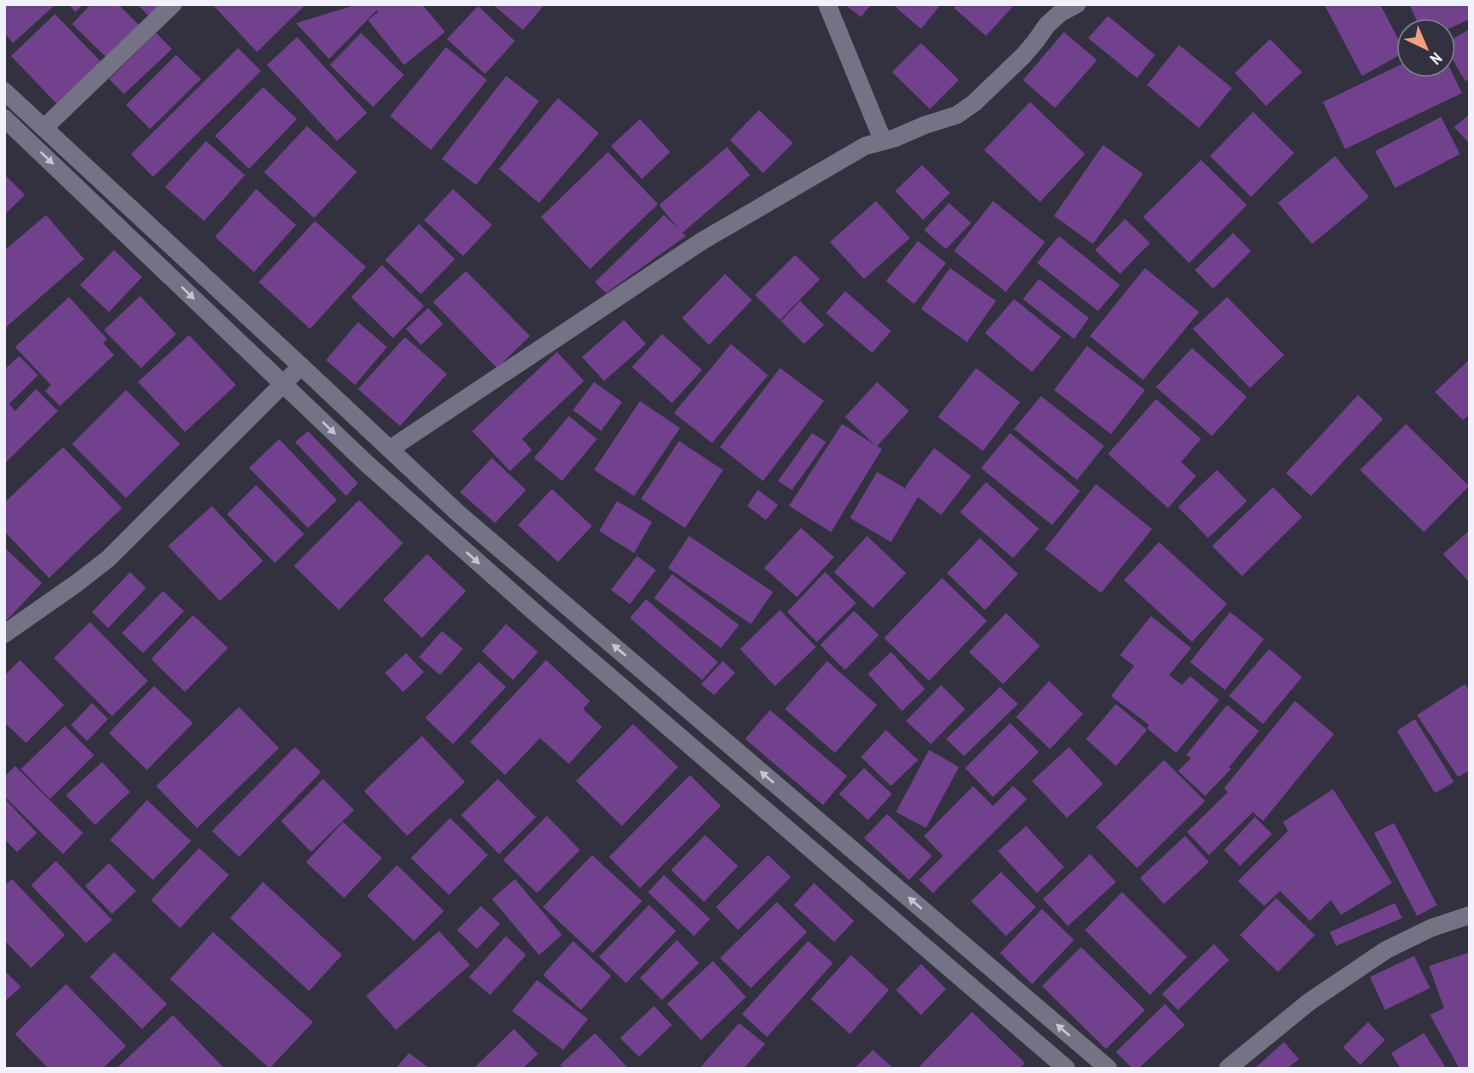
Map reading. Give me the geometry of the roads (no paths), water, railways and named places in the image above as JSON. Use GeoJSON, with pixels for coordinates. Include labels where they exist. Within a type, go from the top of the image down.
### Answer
{"type":"FeatureCollection","features":[{"type":"Feature","properties":{"kind":"street"},"geometry":{"type":"LineString","coordinates":[[45,128],[173,4]]}},
{"type":"Feature","properties":{"kind":"street"},"geometry":{"type":"LineString","coordinates":[[827,4],[883,141]]}},
{"type":"Feature","properties":{"kind":"street"},"geometry":{"type":"LineString","coordinates":[[390,449],[702,240],[865,146],[895,138],[957,115],[974,103],[1023,56],[1053,19],[1077,4]]}},
{"type":"Feature","properties":{"kind":"street"},"geometry":{"type":"LineString","coordinates":[[4,91],[460,516],[1108,1068]]}},
{"type":"Feature","properties":{"kind":"street"},"geometry":{"type":"LineString","coordinates":[[4,118],[366,463],[532,610],[1066,1068]]}},
{"type":"Feature","properties":{"kind":"street"},"geometry":{"type":"LineString","coordinates":[[4,634],[109,558],[301,366]]}},
{"type":"Feature","properties":{"kind":"street"},"geometry":{"type":"LineString","coordinates":[[1228,1068],[1309,1002],[1386,950],[1431,928],[1470,915]]}}]}
